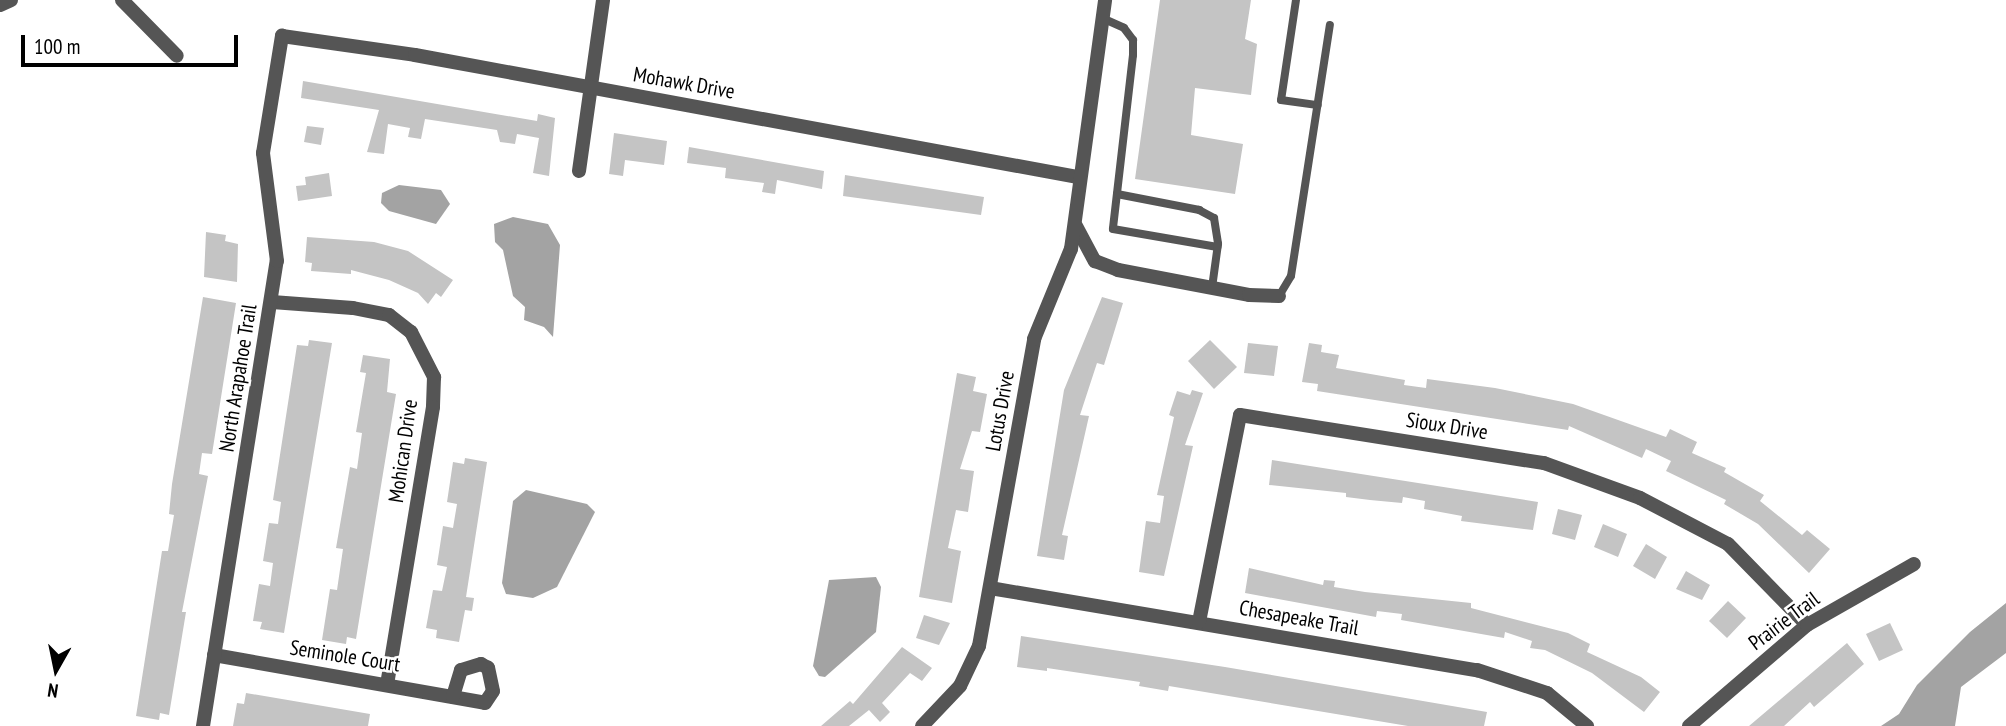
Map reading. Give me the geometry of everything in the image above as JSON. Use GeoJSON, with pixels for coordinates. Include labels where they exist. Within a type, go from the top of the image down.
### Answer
{"type":"FeatureCollection","features":[{"type":"Feature","properties":{"kind":"street"},"geometry":{"type":"LineString","coordinates":[[0,5],[11,0]]}},
{"type":"Feature","properties":{"kind":"street"},"geometry":{"type":"LineString","coordinates":[[122,0],[177,57]]}},
{"type":"Feature","properties":{"kind":"street"},"geometry":{"type":"LineString","coordinates":[[579,171],[603,0]]}},
{"type":"Feature","properties":{"kind":"street","name":"Lotus Drive"},"geometry":{"type":"LineString","coordinates":[[922,726],[945,706],[971,666],[990,588],[1034,339],[1070,249],[1077,177],[1105,0]]}},
{"type":"Feature","properties":{"kind":"street","name":"Mohawk Drive"},"geometry":{"type":"LineString","coordinates":[[282,36],[591,88],[1077,177]]}},
{"type":"Feature","properties":{"kind":"street","name":"North Arapahoe Trail"},"geometry":{"type":"LineString","coordinates":[[203,726],[277,261],[263,153],[282,36]]}},
{"type":"Feature","properties":{"kind":"street"},"geometry":{"type":"LineString","coordinates":[[1074,222],[1095,261],[1118,270],[1212,288],[1279,296]]}},
{"type":"Feature","properties":{"kind":"street","name":"Mohican Drive"},"geometry":{"type":"LineString","coordinates":[[272,302],[354,308],[389,316],[411,332],[434,377],[433,407],[387,684]]}},
{"type":"Feature","properties":{"kind":"street","name":"Sioux Drive"},"geometry":{"type":"LineString","coordinates":[[1199,622],[1240,415],[1544,463],[1640,498],[1728,544],[1807,625]]}},
{"type":"Feature","properties":{"kind":"street","name":"Prairie Trail"},"geometry":{"type":"LineString","coordinates":[[1689,726],[1807,625],[1914,564]]}},
{"type":"Feature","properties":{"kind":"street","name":"Chesapeake Trail"},"geometry":{"type":"LineString","coordinates":[[990,588],[1476,670],[1547,692],[1587,726]]}},
{"type":"Feature","properties":{"kind":"street","name":"Seminole Court"},"geometry":{"type":"LineString","coordinates":[[214,656],[387,684],[469,702],[485,703],[494,691],[491,674],[481,664],[461,670],[453,697]]}},
{"type":"Feature","properties":{"kind":"lane"},"geometry":{"type":"LineString","coordinates":[[1296,0],[1281,100],[1318,105]]}},
{"type":"Feature","properties":{"kind":"lane"},"geometry":{"type":"LineString","coordinates":[[1102,18],[1124,28],[1133,40],[1132,81],[1113,229],[1217,247]]}},
{"type":"Feature","properties":{"kind":"lane"},"geometry":{"type":"LineString","coordinates":[[1279,296],[1291,276],[1330,25]]}},
{"type":"Feature","properties":{"kind":"lane"},"geometry":{"type":"LineString","coordinates":[[1117,194],[1199,209],[1214,218],[1217,247],[1212,288]]}},
{"type":"Feature","properties":{"kind":"shaded area"},"geometry":{"type":"Polygon","coordinates":[[[399,185],[441,190],[450,204],[436,224],[389,211],[381,203],[382,193],[399,185]]]}},
{"type":"Feature","properties":{"kind":"shaded area"},"geometry":{"type":"Polygon","coordinates":[[[513,217],[548,224],[560,245],[553,337],[544,327],[524,320],[525,307],[513,296],[503,250],[495,242],[494,224],[513,217]]]}},
{"type":"Feature","properties":{"kind":"shaded area"},"geometry":{"type":"Polygon","coordinates":[[[526,490],[587,504],[595,512],[557,587],[533,598],[506,594],[502,583],[513,501],[526,490]]]}},
{"type":"Feature","properties":{"kind":"shaded area"},"geometry":{"type":"Polygon","coordinates":[[[876,577],[881,587],[876,632],[825,677],[819,676],[813,666],[829,580],[876,577]]]}},
{"type":"Feature","properties":{"kind":"shaded area"},"geometry":{"type":"Polygon","coordinates":[[[2006,603],[2006,653],[1961,687],[1955,726],[1881,726],[1899,714],[1917,685],[1970,632],[2006,603]]]}},
{"type":"Feature","properties":{"kind":"building"},"geometry":{"type":"Polygon","coordinates":[[[1160,0],[1251,0],[1245,39],[1257,44],[1251,95],[1195,88],[1191,135],[1243,144],[1235,194],[1135,179],[1160,0]]]}},
{"type":"Feature","properties":{"kind":"building"},"geometry":{"type":"Polygon","coordinates":[[[303,81],[537,121],[538,114],[555,118],[549,176],[533,173],[539,138],[517,134],[515,144],[500,142],[497,130],[425,119],[421,139],[408,137],[410,128],[388,124],[384,154],[367,152],[379,110],[301,98],[303,81]]]}},
{"type":"Feature","properties":{"kind":"building"},"geometry":{"type":"Polygon","coordinates":[[[307,126],[324,128],[321,145],[304,142],[307,126]]]}},
{"type":"Feature","properties":{"kind":"building"},"geometry":{"type":"Polygon","coordinates":[[[614,133],[667,141],[664,165],[625,160],[623,176],[609,174],[614,133]]]}},
{"type":"Feature","properties":{"kind":"building"},"geometry":{"type":"Polygon","coordinates":[[[689,147],[824,171],[822,189],[777,180],[775,194],[762,192],[764,183],[725,178],[726,168],[687,163],[689,147]]]}},
{"type":"Feature","properties":{"kind":"building"},"geometry":{"type":"Polygon","coordinates":[[[329,173],[332,196],[298,201],[296,186],[306,185],[305,177],[329,173]]]}},
{"type":"Feature","properties":{"kind":"building"},"geometry":{"type":"Polygon","coordinates":[[[845,175],[984,197],[981,215],[843,196],[845,175]]]}},
{"type":"Feature","properties":{"kind":"building"},"geometry":{"type":"Polygon","coordinates":[[[206,232],[226,235],[225,241],[238,244],[237,282],[204,277],[206,232]]]}},
{"type":"Feature","properties":{"kind":"building"},"geometry":{"type":"Polygon","coordinates":[[[307,237],[374,242],[408,251],[453,280],[441,297],[436,293],[428,304],[418,293],[389,280],[351,270],[351,274],[311,271],[312,263],[305,262],[307,237]]]}},
{"type":"Feature","properties":{"kind":"building"},"geometry":{"type":"Polygon","coordinates":[[[203,297],[236,303],[212,454],[202,453],[199,474],[208,476],[182,612],[186,612],[169,715],[160,713],[159,720],[136,716],[162,551],[168,551],[174,515],[169,514],[172,484],[203,297]]]}},
{"type":"Feature","properties":{"kind":"building"},"geometry":{"type":"Polygon","coordinates":[[[1102,297],[1123,303],[1104,365],[1097,363],[1080,415],[1089,416],[1062,535],[1068,536],[1064,560],[1037,556],[1064,390],[1102,297]]]}},
{"type":"Feature","properties":{"kind":"building"},"geometry":{"type":"Polygon","coordinates":[[[309,340],[332,343],[284,633],[260,629],[262,622],[253,621],[259,584],[270,586],[273,563],[263,561],[269,523],[278,524],[281,502],[273,500],[297,345],[308,346],[309,340]]]}},
{"type":"Feature","properties":{"kind":"building"},"geometry":{"type":"Polygon","coordinates":[[[1210,340],[1237,367],[1214,389],[1188,361],[1210,340]]]}},
{"type":"Feature","properties":{"kind":"building"},"geometry":{"type":"Polygon","coordinates":[[[1248,343],[1278,346],[1274,376],[1244,373],[1248,343]]]}},
{"type":"Feature","properties":{"kind":"building"},"geometry":{"type":"Polygon","coordinates":[[[1309,343],[1322,345],[1321,352],[1339,355],[1336,368],[1405,380],[1404,385],[1426,388],[1427,379],[1495,388],[1573,404],[1666,437],[1670,429],[1697,442],[1692,453],[1726,468],[1724,472],[1764,495],[1760,501],[1802,535],[1807,530],[1830,549],[1809,573],[1758,524],[1724,504],[1726,500],[1666,471],[1671,461],[1646,449],[1642,458],[1569,426],[1568,430],[1317,391],[1318,384],[1302,382],[1309,343]]]}},
{"type":"Feature","properties":{"kind":"building"},"geometry":{"type":"Polygon","coordinates":[[[363,355],[390,359],[387,392],[396,394],[356,639],[347,637],[346,644],[322,640],[330,589],[337,590],[343,549],[336,548],[350,467],[357,469],[362,433],[356,432],[366,373],[360,372],[363,355]]]}},
{"type":"Feature","properties":{"kind":"building"},"geometry":{"type":"Polygon","coordinates":[[[957,373],[976,377],[973,391],[987,394],[980,432],[972,431],[960,469],[974,471],[968,512],[956,510],[948,548],[961,551],[952,603],[919,597],[957,373]]]}},
{"type":"Feature","properties":{"kind":"building"},"geometry":{"type":"Polygon","coordinates":[[[1192,390],[1203,393],[1185,445],[1193,446],[1164,576],[1139,572],[1146,521],[1160,523],[1164,496],[1157,495],[1174,417],[1169,415],[1177,391],[1190,395],[1192,390]]]}},
{"type":"Feature","properties":{"kind":"building"},"geometry":{"type":"Polygon","coordinates":[[[465,458],[487,462],[466,597],[474,598],[472,611],[465,610],[459,642],[436,638],[437,630],[426,628],[433,590],[442,591],[447,567],[437,565],[443,526],[453,528],[457,504],[447,502],[453,462],[464,464],[465,458]]]}},
{"type":"Feature","properties":{"kind":"building"},"geometry":{"type":"Polygon","coordinates":[[[1272,460],[1538,502],[1533,530],[1461,521],[1462,516],[1424,509],[1425,501],[1403,497],[1402,503],[1346,497],[1346,493],[1269,485],[1272,460]]]}},
{"type":"Feature","properties":{"kind":"building"},"geometry":{"type":"Polygon","coordinates":[[[1558,509],[1582,515],[1575,540],[1552,534],[1558,509]]]}},
{"type":"Feature","properties":{"kind":"building"},"geometry":{"type":"Polygon","coordinates":[[[1603,524],[1627,534],[1618,557],[1594,547],[1603,524]]]}},
{"type":"Feature","properties":{"kind":"building"},"geometry":{"type":"Polygon","coordinates":[[[1646,544],[1667,557],[1655,579],[1633,566],[1646,544]]]}},
{"type":"Feature","properties":{"kind":"building"},"geometry":{"type":"Polygon","coordinates":[[[1249,568],[1323,585],[1324,580],[1335,581],[1334,587],[1365,592],[1471,603],[1471,608],[1568,633],[1590,644],[1587,652],[1641,677],[1660,692],[1644,712],[1592,673],[1545,650],[1530,648],[1532,641],[1505,632],[1504,638],[1401,620],[1402,614],[1377,611],[1376,617],[1245,593],[1249,568]]]}},
{"type":"Feature","properties":{"kind":"building"},"geometry":{"type":"Polygon","coordinates":[[[1686,571],[1710,585],[1702,600],[1676,589],[1686,571]]]}},
{"type":"Feature","properties":{"kind":"building"},"geometry":{"type":"Polygon","coordinates":[[[1728,601],[1746,618],[1727,638],[1709,621],[1728,601]]]}},
{"type":"Feature","properties":{"kind":"building"},"geometry":{"type":"Polygon","coordinates":[[[924,615],[950,623],[939,645],[916,638],[924,615]]]}},
{"type":"Feature","properties":{"kind":"building"},"geometry":{"type":"Polygon","coordinates":[[[1890,623],[1903,650],[1879,661],[1866,634],[1890,623]]]}},
{"type":"Feature","properties":{"kind":"building"},"geometry":{"type":"Polygon","coordinates":[[[1021,636],[1225,667],[1487,712],[1484,726],[1408,726],[1169,686],[1168,691],[1139,686],[1140,682],[1047,668],[1047,671],[1017,667],[1021,636]]]}},
{"type":"Feature","properties":{"kind":"building"},"geometry":{"type":"Polygon","coordinates":[[[1847,643],[1864,664],[1814,707],[1810,702],[1784,726],[1749,726],[1847,643]]]}},
{"type":"Feature","properties":{"kind":"building"},"geometry":{"type":"Polygon","coordinates":[[[902,647],[932,668],[922,681],[910,673],[882,703],[890,712],[880,722],[869,710],[849,726],[821,726],[850,701],[853,704],[902,647]]]}},
{"type":"Feature","properties":{"kind":"building"},"geometry":{"type":"Polygon","coordinates":[[[246,693],[370,714],[368,726],[233,726],[237,703],[244,704],[246,693]]]}}]}
